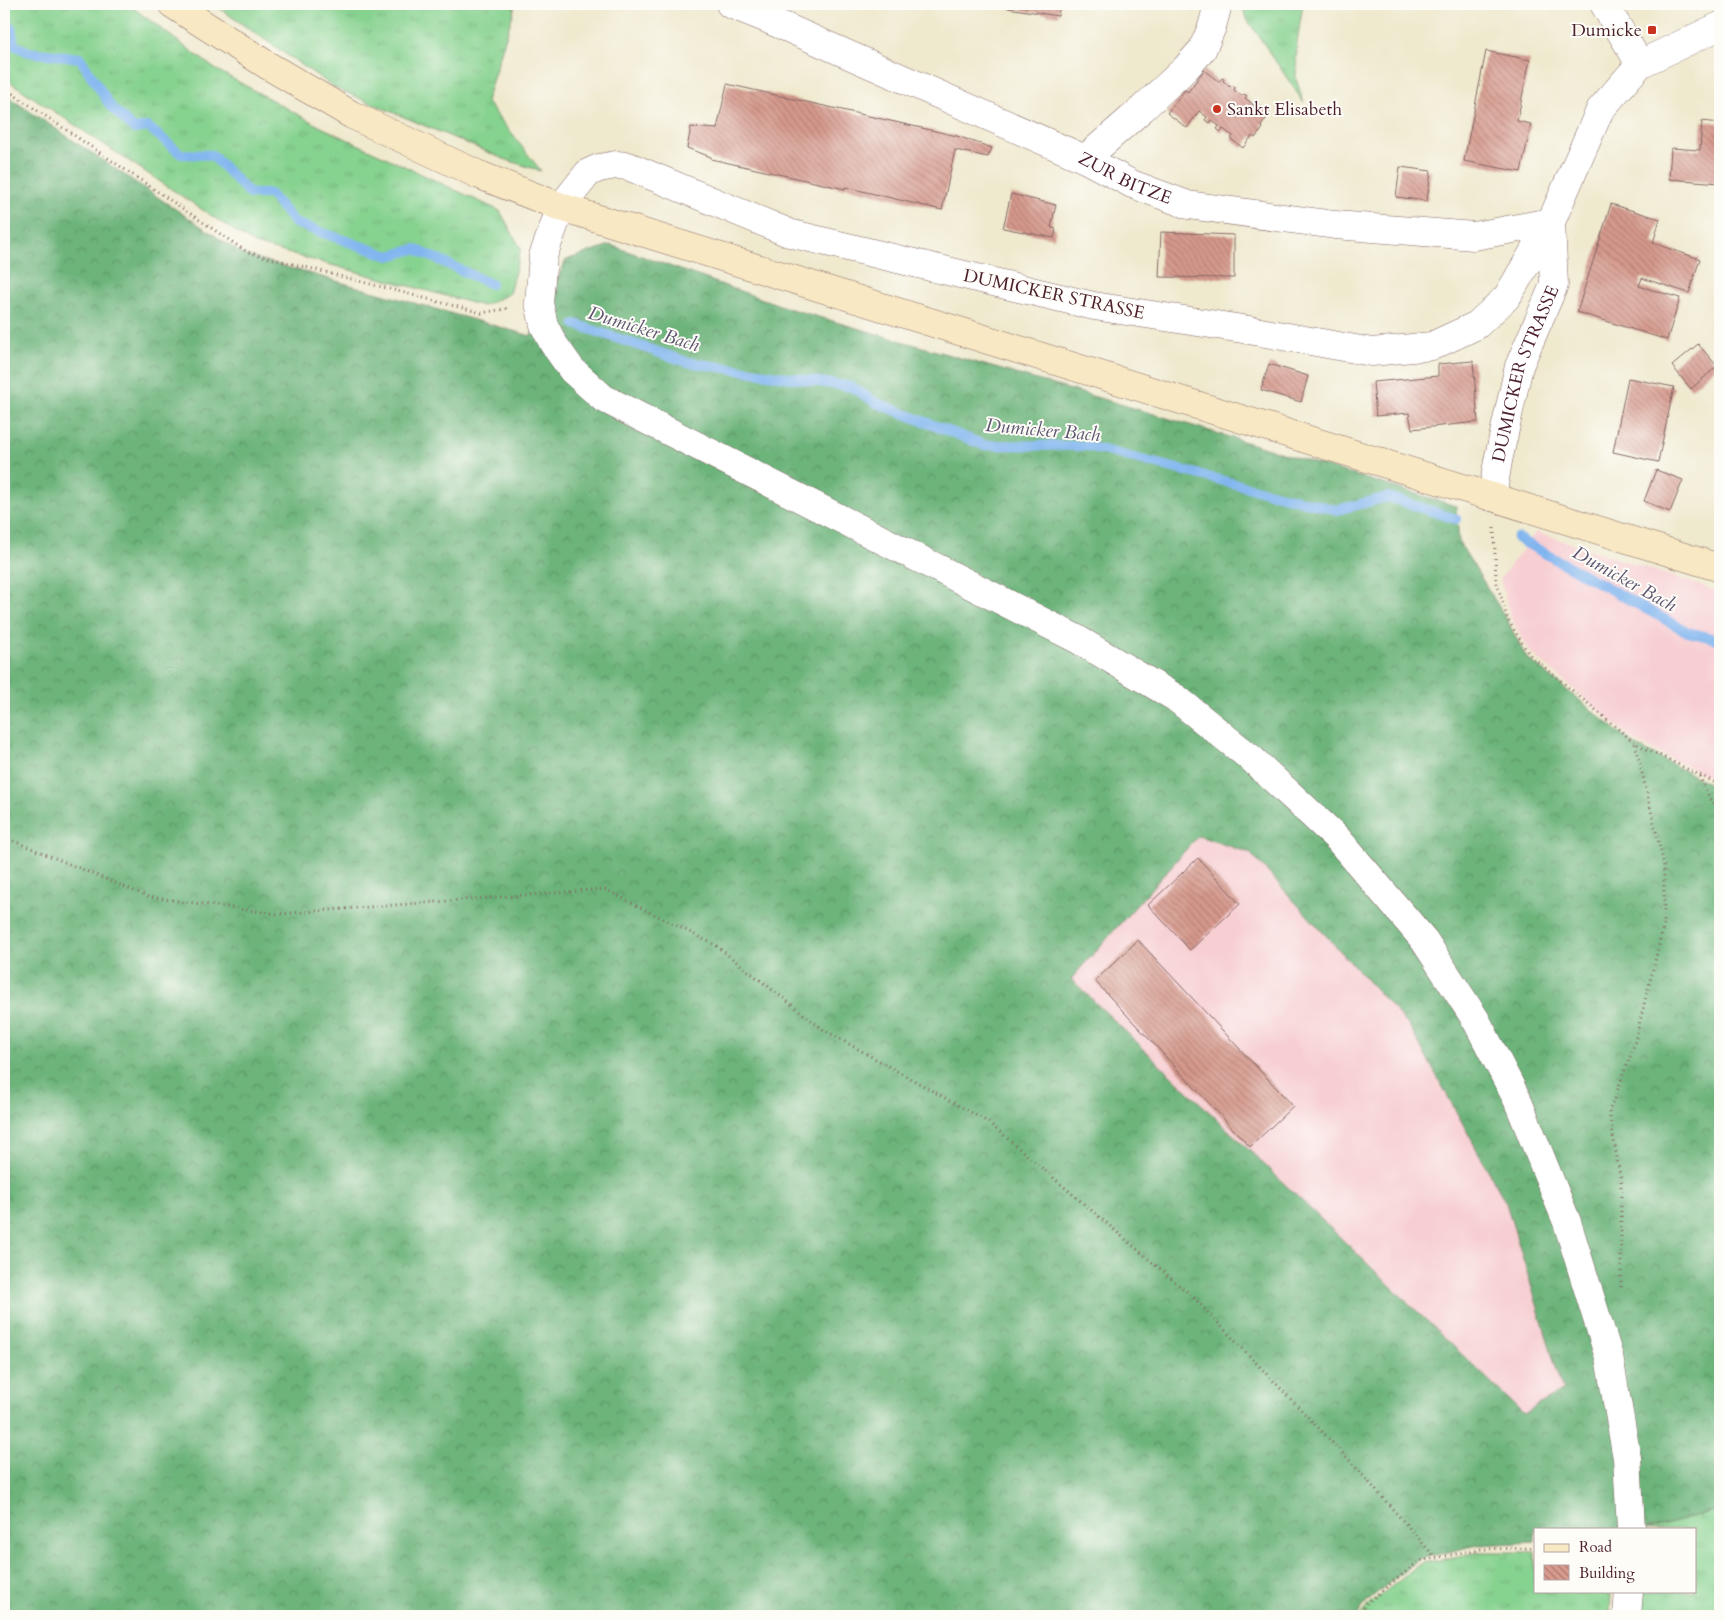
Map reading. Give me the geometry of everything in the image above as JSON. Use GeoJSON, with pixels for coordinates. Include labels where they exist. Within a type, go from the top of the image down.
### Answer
{"type":"FeatureCollection","features":[{"type":"Feature","properties":{"kind":"street"},"geometry":{"type":"LineString","coordinates":[[172,4],[267,65],[352,115],[477,174],[561,207],[1720,568]]}},
{"type":"Feature","properties":{"kind":"street","name":"ZUR BITZE"},"geometry":{"type":"LineString","coordinates":[[730,4],[1085,159],[1132,184],[1188,204],[1335,225],[1474,236],[1551,222]]}},
{"type":"Feature","properties":{"kind":"street"},"geometry":{"type":"LineString","coordinates":[[1085,159],[1185,69],[1202,50],[1212,27],[1218,4]]}},
{"type":"Feature","properties":{"kind":"street"},"geometry":{"type":"LineString","coordinates":[[1604,4],[1640,64]]}},
{"type":"Feature","properties":{"kind":"street","name":"DUMICKER STRASSE"},"geometry":{"type":"LineString","coordinates":[[1631,1528],[1627,1458],[1609,1357],[1567,1222],[1517,1099],[1476,1020],[1424,940],[1337,838],[1253,760],[1176,698],[1078,639],[603,398],[572,370],[553,343],[544,325],[539,303],[543,256],[561,207],[588,173],[608,167],[628,166],[789,233],[1094,306],[1249,330],[1372,352],[1432,346],[1478,325],[1507,297],[1551,222],[1600,110],[1640,64],[1720,26]]}},
{"type":"Feature","properties":{"kind":"street","name":"DUMICKER STRASSE"},"geometry":{"type":"LineString","coordinates":[[1492,497],[1498,461],[1520,366],[1554,285],[1551,222]]}},
{"type":"Feature","properties":{"kind":"street"},"geometry":{"type":"LineString","coordinates":[[1627,1616],[1629,1592]]}},
{"type":"Feature","properties":{"kind":"path"},"geometry":{"type":"LineString","coordinates":[[4,88],[247,252],[482,313],[539,303]]}},
{"type":"Feature","properties":{"kind":"path"},"geometry":{"type":"LineString","coordinates":[[1492,497],[1496,580],[1508,620],[1529,654],[1635,743],[1720,785]]}},
{"type":"Feature","properties":{"kind":"path"},"geometry":{"type":"LineString","coordinates":[[1621,1291],[1621,1181],[1608,1112],[1634,1049],[1664,925],[1664,865],[1635,743]]}},
{"type":"Feature","properties":{"kind":"path"},"geometry":{"type":"LineString","coordinates":[[1699,775],[1710,799],[1720,808]]}},
{"type":"Feature","properties":{"kind":"path"},"geometry":{"type":"LineString","coordinates":[[4,837],[149,897],[278,914],[604,889],[638,906],[715,945],[824,1030],[988,1122],[1193,1297],[1352,1463],[1434,1557]]}},
{"type":"Feature","properties":{"kind":"path"},"geometry":{"type":"LineString","coordinates":[[1358,1616],[1367,1603],[1419,1561],[1481,1550],[1534,1548]]}},
{"type":"Feature","properties":{"kind":"shaded area"},"geometry":{"type":"Polygon","coordinates":[[[1536,532],[1720,592],[1720,782],[1636,742],[1530,652],[1511,618],[1500,579],[1536,532]]]}},
{"type":"Feature","properties":{"kind":"shaded area"},"geometry":{"type":"Polygon","coordinates":[[[1198,836],[1250,853],[1410,1027],[1506,1203],[1563,1390],[1524,1414],[1071,979],[1198,836]]]}},
{"type":"Feature","properties":{"kind":"green space"},"geometry":{"type":"Polygon","coordinates":[[[4,4],[128,4],[215,69],[319,126],[500,211],[521,249],[509,294],[483,306],[254,244],[4,78],[4,4]]]}},
{"type":"Feature","properties":{"kind":"green space"},"geometry":{"type":"Polygon","coordinates":[[[213,4],[516,4],[486,101],[541,171],[504,159],[335,88],[213,4]]]}},
{"type":"Feature","properties":{"kind":"green space"},"geometry":{"type":"Polygon","coordinates":[[[1243,4],[1303,4],[1297,42],[1296,79],[1304,103],[1245,16],[1243,4]]]}},
{"type":"Feature","properties":{"kind":"green space"},"geometry":{"type":"Polygon","coordinates":[[[4,94],[244,255],[531,336],[566,260],[610,245],[791,309],[1144,411],[1456,506],[1459,542],[1507,620],[1526,657],[1635,745],[1720,789],[1720,1515],[1713,1511],[1649,1528],[1534,1528],[1534,1542],[1478,1545],[1419,1559],[1367,1601],[1357,1616],[4,1616],[4,94]],[[1198,836],[1071,979],[1524,1414],[1563,1390],[1506,1203],[1410,1027],[1250,853],[1198,836]]]}},
{"type":"Feature","properties":{"kind":"green space"},"geometry":{"type":"Polygon","coordinates":[[[1713,1511],[1720,1515],[1720,1616],[1642,1616],[1643,1592],[1696,1592],[1696,1528],[1649,1528],[1713,1511]]]}},
{"type":"Feature","properties":{"kind":"green space"},"geometry":{"type":"Polygon","coordinates":[[[1480,1552],[1534,1552],[1534,1592],[1611,1592],[1610,1616],[1361,1616],[1369,1604],[1422,1563],[1480,1552]]]}},
{"type":"Feature","properties":{"kind":"building"},"geometry":{"type":"Polygon","coordinates":[[[1009,4],[1060,4],[1058,16],[1008,8],[1009,4]]]}},
{"type":"Feature","properties":{"kind":"building"},"geometry":{"type":"Polygon","coordinates":[[[1486,51],[1530,60],[1517,121],[1531,124],[1521,172],[1464,161],[1486,51]]]}},
{"type":"Feature","properties":{"kind":"building","name":"Sankt Elisabeth"},"geometry":{"type":"Polygon","coordinates":[[[1204,70],[1219,82],[1222,78],[1224,79],[1223,81],[1230,87],[1232,85],[1235,87],[1234,90],[1242,96],[1244,94],[1247,96],[1245,98],[1255,106],[1257,104],[1270,113],[1261,126],[1263,128],[1255,138],[1252,136],[1243,148],[1231,139],[1233,136],[1223,129],[1221,132],[1217,129],[1219,126],[1211,120],[1209,123],[1205,120],[1207,117],[1199,111],[1187,128],[1167,113],[1185,90],[1188,92],[1204,70]]]}},
{"type":"Feature","properties":{"kind":"building"},"geometry":{"type":"Polygon","coordinates":[[[727,84],[957,136],[992,148],[988,157],[955,150],[942,210],[845,187],[845,189],[711,159],[711,157],[687,148],[691,127],[717,129],[727,84]]]}},
{"type":"Feature","properties":{"kind":"building"},"geometry":{"type":"Polygon","coordinates":[[[1702,121],[1720,123],[1720,183],[1669,179],[1671,148],[1700,150],[1702,121]]]}},
{"type":"Feature","properties":{"kind":"building"},"geometry":{"type":"Polygon","coordinates":[[[1400,167],[1431,171],[1427,201],[1396,197],[1400,167]]]}},
{"type":"Feature","properties":{"kind":"building"},"geometry":{"type":"Polygon","coordinates":[[[1011,194],[1056,205],[1051,227],[1056,229],[1054,238],[1003,228],[1011,194]]]}},
{"type":"Feature","properties":{"kind":"building"},"geometry":{"type":"Polygon","coordinates":[[[1611,204],[1660,219],[1653,243],[1700,259],[1689,293],[1642,278],[1639,286],[1680,298],[1667,340],[1577,312],[1611,204]]]}},
{"type":"Feature","properties":{"kind":"building"},"geometry":{"type":"Polygon","coordinates":[[[1161,232],[1234,235],[1234,278],[1159,277],[1161,232]]]}},
{"type":"Feature","properties":{"kind":"building"},"geometry":{"type":"Polygon","coordinates":[[[1698,344],[1717,366],[1691,389],[1672,366],[1698,344]]]}},
{"type":"Feature","properties":{"kind":"building"},"geometry":{"type":"Polygon","coordinates":[[[1473,361],[1478,422],[1412,429],[1409,413],[1376,416],[1373,382],[1438,376],[1438,364],[1473,361]]]}},
{"type":"Feature","properties":{"kind":"building"},"geometry":{"type":"Polygon","coordinates":[[[1269,364],[1308,376],[1301,402],[1261,390],[1269,364]]]}},
{"type":"Feature","properties":{"kind":"building"},"geometry":{"type":"Polygon","coordinates":[[[1628,378],[1674,387],[1658,462],[1613,452],[1628,378]]]}},
{"type":"Feature","properties":{"kind":"building"},"geometry":{"type":"Polygon","coordinates":[[[1656,470],[1683,480],[1670,512],[1644,501],[1656,470]]]}},
{"type":"Feature","properties":{"kind":"building"},"geometry":{"type":"Polygon","coordinates":[[[1198,858],[1240,904],[1190,950],[1148,905],[1198,858]]]}},
{"type":"Feature","properties":{"kind":"building"},"geometry":{"type":"Polygon","coordinates":[[[1138,940],[1293,1106],[1250,1147],[1095,981],[1138,940]]]}},
{"type":"Feature","properties":{"kind":"waterway","name":"Dumicker Bach"},"geometry":{"type":"LineString","coordinates":[[4,24],[11,27],[14,45],[29,52],[80,58],[111,107],[134,129],[148,127],[181,154],[212,155],[250,194],[270,194],[295,223],[389,256],[415,249],[491,284]]}},
{"type":"Feature","properties":{"kind":"waterway","name":"Dumicker Bach"},"geometry":{"type":"LineString","coordinates":[[575,324],[687,362],[852,387],[877,403],[984,445],[1087,446],[1337,510],[1388,497],[1456,519]]}},
{"type":"Feature","properties":{"kind":"waterway","name":"Dumicker Bach"},"geometry":{"type":"LineString","coordinates":[[1517,538],[1688,632],[1720,640]]}},
{"type":"Feature","properties":{"kind":"place","name":"Dumicke"},"geometry":{"type":"Point","coordinates":[1652,30]}},
{"type":"Feature","properties":{"kind":"place","name":"Sankt Elisabeth"},"geometry":{"type":"Point","coordinates":[1217,109]}}]}
